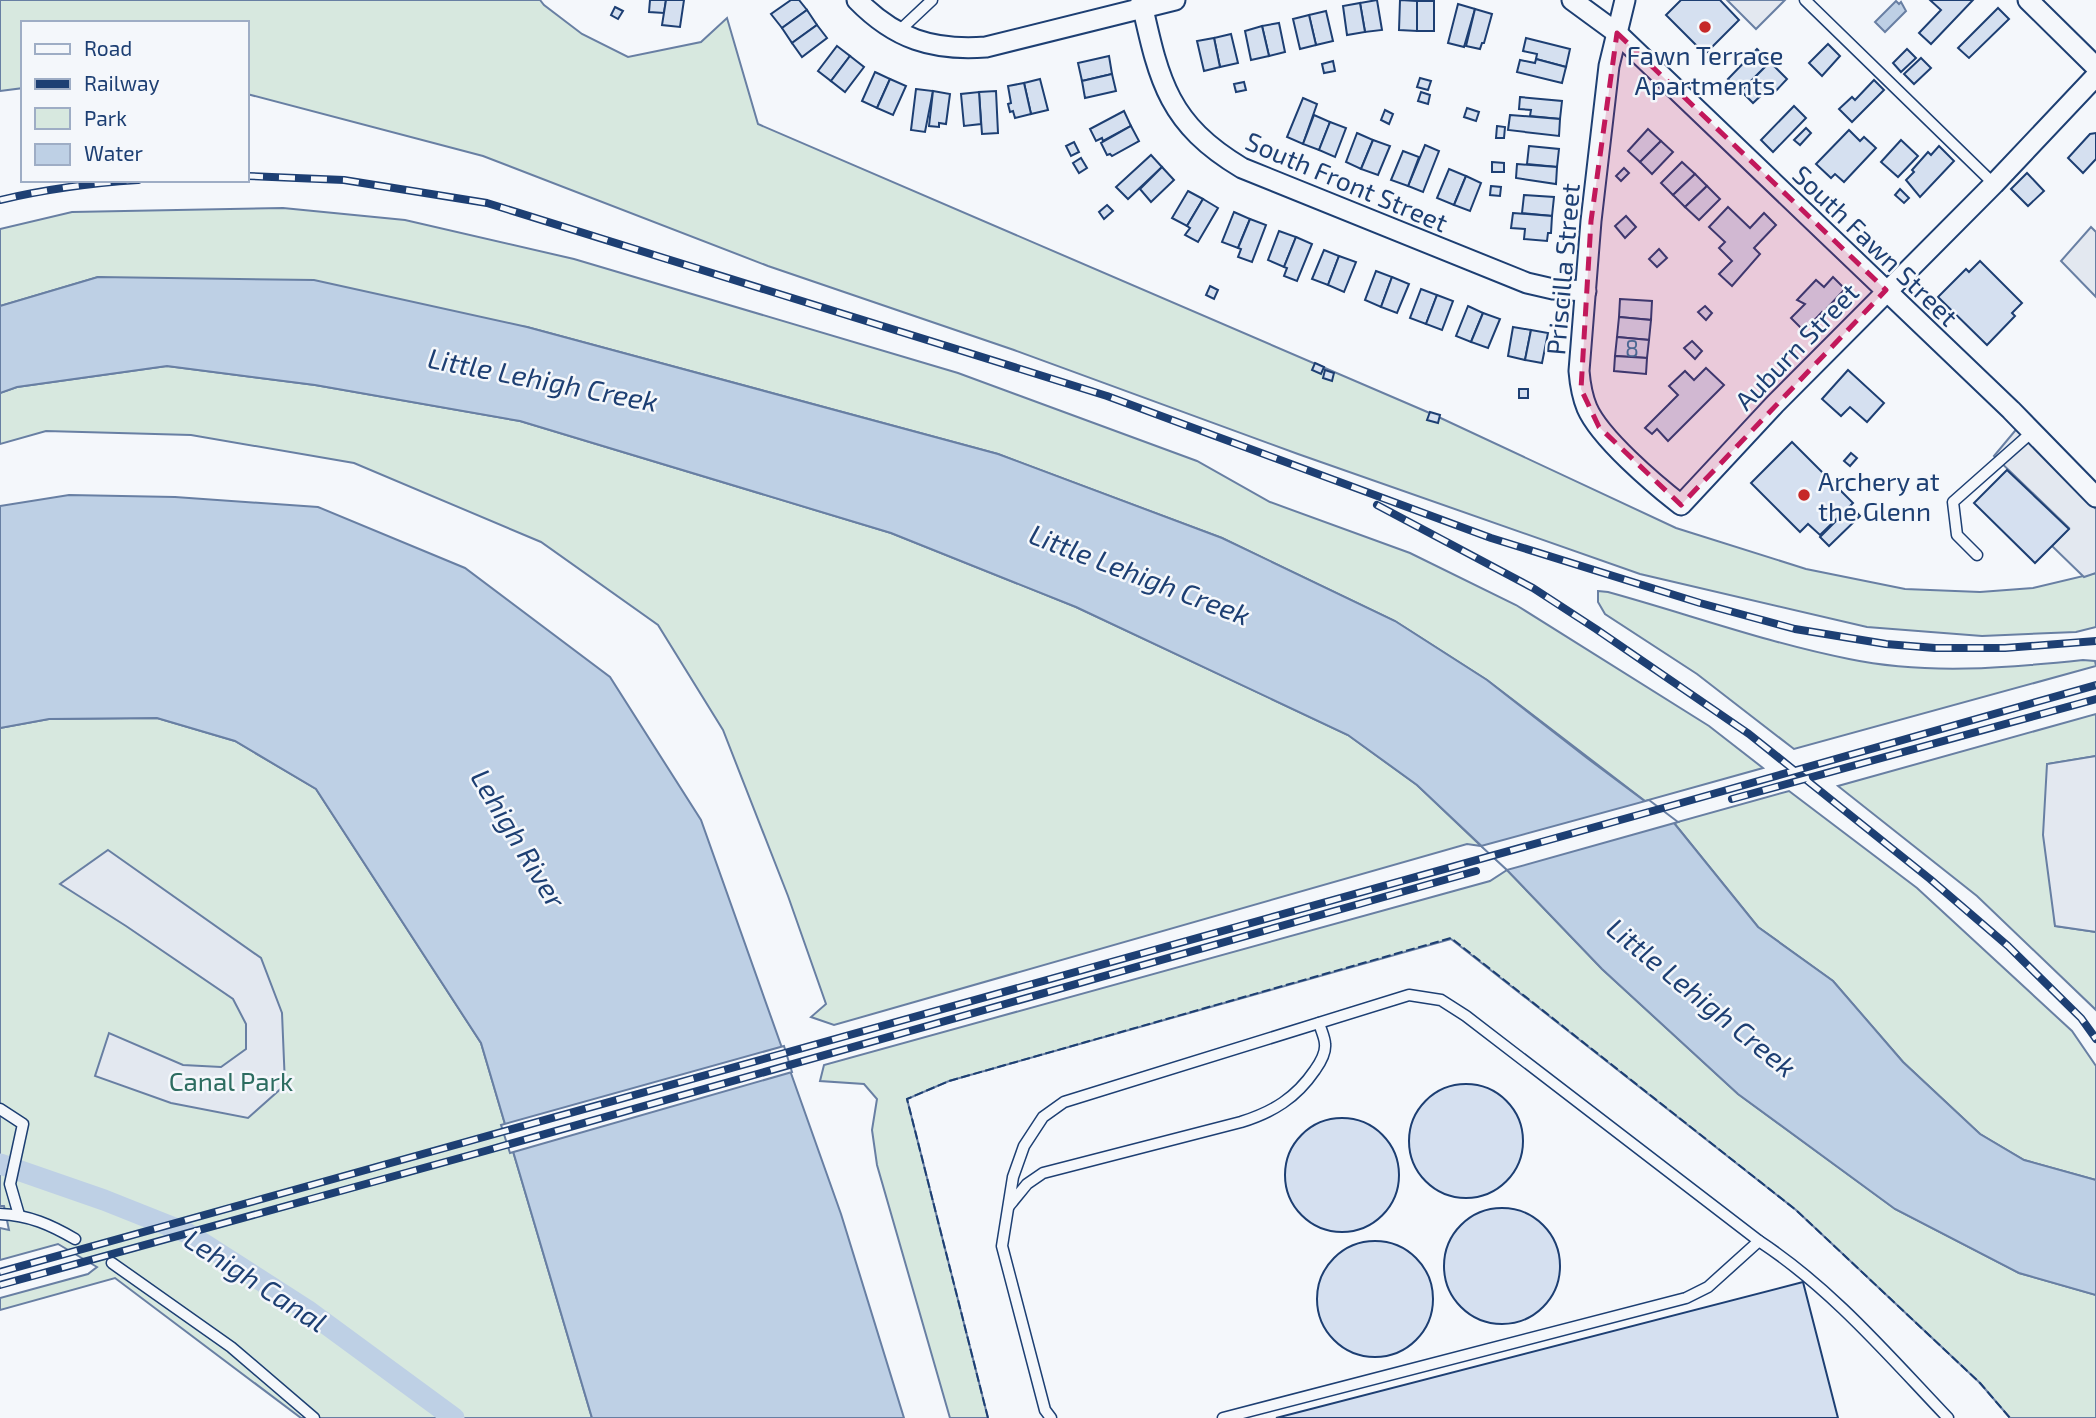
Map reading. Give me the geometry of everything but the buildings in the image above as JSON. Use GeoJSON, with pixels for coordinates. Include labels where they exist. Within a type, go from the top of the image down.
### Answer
{"type":"FeatureCollection","features":[{"type":"Feature","properties":{"kind":"street"},"geometry":{"type":"LineString","coordinates":[[857,0],[873,16],[898,32],[938,46],[962,48],[986,47],[1142,4],[1175,0]]}},
{"type":"Feature","properties":{"kind":"street","name":"South Fawn Street"},"geometry":{"type":"LineString","coordinates":[[1572,0],[1617,33],[1886,290],[2096,497]]}},
{"type":"Feature","properties":{"kind":"street","name":"Priscilla Street"},"geometry":{"type":"LineString","coordinates":[[1625,0],[1608,79],[1579,371],[1587,409],[1599,426],[1653,483],[1681,505]]}},
{"type":"Feature","properties":{"kind":"street"},"geometry":{"type":"LineString","coordinates":[[2028,0],[2096,68]]}},
{"type":"Feature","properties":{"kind":"street","name":"South Front Street"},"geometry":{"type":"LineString","coordinates":[[1142,4],[1156,66],[1175,109],[1196,135],[1218,154],[1242,168],[1527,283],[1553,289],[1586,291]]}},
{"type":"Feature","properties":{"kind":"street","name":"Auburn Street"},"geometry":{"type":"LineString","coordinates":[[1681,505],[1775,404],[1994,184],[2096,76]]}},
{"type":"Feature","properties":{"kind":"lane"},"geometry":{"type":"LineString","coordinates":[[898,32],[932,0]]}},
{"type":"Feature","properties":{"kind":"lane"},"geometry":{"type":"LineString","coordinates":[[1805,0],[1994,184]]}},
{"type":"Feature","properties":{"kind":"lane"},"geometry":{"type":"LineString","coordinates":[[1977,555],[1957,535],[1953,502],[2032,432]]}},
{"type":"Feature","properties":{"kind":"lane"},"geometry":{"type":"LineString","coordinates":[[1051,1418],[1045,1410],[1002,1246],[1013,1177],[1024,1146],[1043,1117],[1064,1102],[1409,995],[1441,1000],[1466,1016],[1759,1241],[1791,1262],[1828,1292],[1948,1418]]}},
{"type":"Feature","properties":{"kind":"lane"},"geometry":{"type":"LineString","coordinates":[[1007,1209],[1027,1184],[1043,1173],[1266,1114],[1286,1102],[1306,1084],[1321,1061],[1326,1045],[1319,1023]]}},
{"type":"Feature","properties":{"kind":"lane"},"geometry":{"type":"LineString","coordinates":[[0,1109],[23,1124],[10,1184],[19,1214]]}},
{"type":"Feature","properties":{"kind":"lane"},"geometry":{"type":"LineString","coordinates":[[0,1214],[19,1214],[51,1225],[75,1239]]}},
{"type":"Feature","properties":{"kind":"lane"},"geometry":{"type":"LineString","coordinates":[[1223,1418],[1686,1298],[1708,1287],[1759,1241]]}},
{"type":"Feature","properties":{"kind":"lane"},"geometry":{"type":"LineString","coordinates":[[112,1262],[231,1347],[314,1418]]}},
{"type":"Feature","properties":{"kind":"highlighted area"},"geometry":{"type":"Polygon","coordinates":[[[1617,33],[1886,290],[1681,505],[1599,427],[1581,389],[1591,221],[1617,33]]]}},
{"type":"Feature","properties":{"kind":"green space"},"geometry":{"type":"Polygon","coordinates":[[[0,0],[540,0],[582,34],[628,57],[701,42],[727,18],[758,124],[1432,414],[1676,528],[1806,569],[1905,589],[1980,592],[2033,588],[2096,573],[2096,627],[2076,632],[1982,636],[1867,627],[1640,574],[1298,454],[1014,350],[768,266],[483,156],[248,94],[248,21],[21,21],[21,88],[0,91],[0,0]]]}},
{"type":"Feature","properties":{"kind":"green space"},"geometry":{"type":"Polygon","coordinates":[[[283,208],[405,220],[574,259],[958,373],[1197,461],[1270,502],[1410,553],[1516,605],[1709,726],[1763,768],[1645,801],[1487,680],[1395,621],[1222,538],[998,454],[527,327],[98,277],[0,306],[0,229],[72,212],[283,208]]]}},
{"type":"Feature","properties":{"kind":"green space"},"geometry":{"type":"Polygon","coordinates":[[[167,366],[315,385],[520,421],[891,533],[1076,607],[1348,735],[1417,785],[1481,846],[1467,844],[834,1025],[811,1017],[826,1004],[788,896],[723,730],[658,625],[541,542],[354,463],[191,435],[46,431],[0,444],[0,393],[17,387],[167,366]]]}},
{"type":"Feature","properties":{"kind":"green space"},"geometry":{"type":"Polygon","coordinates":[[[1598,591],[1788,645],[1878,664],[1966,669],[2083,660],[2095,661],[2096,666],[1794,749],[1697,674],[1605,614],[1598,602],[1598,591]]]}},
{"type":"Feature","properties":{"kind":"green space"},"geometry":{"type":"Polygon","coordinates":[[[2096,714],[2096,756],[2047,764],[2055,926],[2096,932],[2096,1010],[1977,896],[1838,786],[2096,714]]]}},
{"type":"Feature","properties":{"kind":"green space","name":"Canal Park"},"geometry":{"type":"Polygon","coordinates":[[[157,718],[235,741],[316,789],[481,1043],[592,1418],[301,1418],[115,1278],[0,1310],[0,1298],[88,1274],[97,1267],[58,1244],[0,1260],[0,1228],[9,1230],[4,1206],[0,1206],[0,728],[49,719],[157,718]]]}},
{"type":"Feature","properties":{"kind":"green space"},"geometry":{"type":"Polygon","coordinates":[[[1789,791],[1917,888],[2072,1031],[2096,1066],[2096,1180],[2024,1160],[1980,1134],[1903,1062],[1833,981],[1758,927],[1674,823],[1789,791]]]}},
{"type":"Feature","properties":{"kind":"green space"},"geometry":{"type":"Polygon","coordinates":[[[1507,870],[1602,969],[1738,1094],[1895,1209],[2019,1273],[2096,1295],[2096,1418],[2010,1418],[1980,1383],[1796,1210],[1451,939],[949,1081],[907,1099],[988,1418],[950,1418],[877,1165],[872,1130],[877,1099],[864,1084],[820,1081],[824,1065],[1490,881],[1507,870]]]}},
{"type":"Feature","properties":{"kind":"shaded area"},"geometry":{"type":"Polygon","coordinates":[[[1727,0],[1785,0],[1756,29],[1727,0]]]}},
{"type":"Feature","properties":{"kind":"shaded area"},"geometry":{"type":"Polygon","coordinates":[[[2091,227],[2096,232],[2096,297],[2061,261],[2091,227]]]}},
{"type":"Feature","properties":{"kind":"shaded area"},"geometry":{"type":"Polygon","coordinates":[[[2019,426],[2096,509],[2096,573],[2084,577],[2052,546],[2069,528],[1994,456],[2019,426]]]}},
{"type":"Feature","properties":{"kind":"shaded area"},"geometry":{"type":"Polygon","coordinates":[[[2096,756],[2096,932],[2055,926],[2043,835],[2047,764],[2096,756]]]}},
{"type":"Feature","properties":{"kind":"shaded area"},"geometry":{"type":"Polygon","coordinates":[[[108,850],[261,958],[282,1013],[285,1085],[248,1118],[171,1103],[95,1076],[109,1033],[183,1065],[221,1067],[246,1049],[246,1024],[233,999],[60,884],[108,850]]]}},
{"type":"Feature","properties":{"kind":"water"},"geometry":{"type":"Polygon","coordinates":[[[1896,1],[1899,4],[1901,2],[1906,11],[1885,32],[1875,22],[1896,1]]]}},
{"type":"Feature","properties":{"kind":"water","name":"Little Lehigh Creek"},"geometry":{"type":"Polygon","coordinates":[[[98,277],[314,280],[527,327],[998,454],[1222,538],[1395,621],[1487,680],[1674,823],[1758,927],[1833,981],[1903,1062],[1980,1134],[2024,1160],[2096,1180],[2096,1295],[2019,1273],[1895,1209],[1738,1094],[1602,969],[1507,870],[1417,785],[1348,735],[1076,607],[891,533],[520,421],[315,385],[167,366],[17,387],[0,393],[0,306],[98,277]]]}},
{"type":"Feature","properties":{"kind":"water","name":"Lehigh River"},"geometry":{"type":"Polygon","coordinates":[[[69,495],[175,497],[318,507],[465,568],[610,677],[701,820],[841,1214],[904,1418],[592,1418],[481,1043],[316,789],[235,741],[157,718],[49,719],[0,728],[0,506],[69,495]]]}},
{"type":"Feature","properties":{"kind":"pier"},"geometry":{"type":"Polygon","coordinates":[[[1649,800],[1678,822],[1507,870],[1481,846],[1649,800]]]}},
{"type":"Feature","properties":{"kind":"pier"},"geometry":{"type":"Polygon","coordinates":[[[784,1046],[792,1072],[510,1153],[501,1125],[784,1046]]]}},
{"type":"Feature","properties":{"kind":"waterway","name":"Lehigh Canal"},"geometry":{"type":"LineString","coordinates":[[0,1164],[104,1200],[187,1233],[307,1310],[454,1418]]}},
{"type":"Feature","properties":{"kind":"railway"},"geometry":{"type":"LineString","coordinates":[[248,176],[344,180],[487,203],[1107,396],[1491,538],[1700,603],[1795,629],[1886,644],[1935,648],[2005,648],[2096,641]]}},
{"type":"Feature","properties":{"kind":"railway"},"geometry":{"type":"LineString","coordinates":[[0,200],[69,187],[115,182]]}},
{"type":"Feature","properties":{"kind":"railway"},"geometry":{"type":"LineString","coordinates":[[1377,505],[1533,588],[1749,734],[1930,879],[2008,946],[2081,1018],[2096,1039]]}},
{"type":"Feature","properties":{"kind":"railway"},"geometry":{"type":"LineString","coordinates":[[0,1272],[2096,685]]}},
{"type":"Feature","properties":{"kind":"railway"},"geometry":{"type":"LineString","coordinates":[[1732,799],[2096,699]]}},
{"type":"Feature","properties":{"kind":"railway"},"geometry":{"type":"LineString","coordinates":[[0,1285],[1476,871]]}},
{"type":"Feature","properties":{"kind":"fence"},"geometry":{"type":"LineString","coordinates":[[988,1418],[907,1099],[949,1081],[1451,938],[1796,1210],[1980,1383],[2010,1418]]}},
{"type":"Feature","properties":{"kind":"place","name":"Fawn Terrace Apartments"},"geometry":{"type":"Point","coordinates":[1705,27]}},
{"type":"Feature","properties":{"kind":"place","name":"Archery at the Glenn"},"geometry":{"type":"Point","coordinates":[1804,495]}}]}
